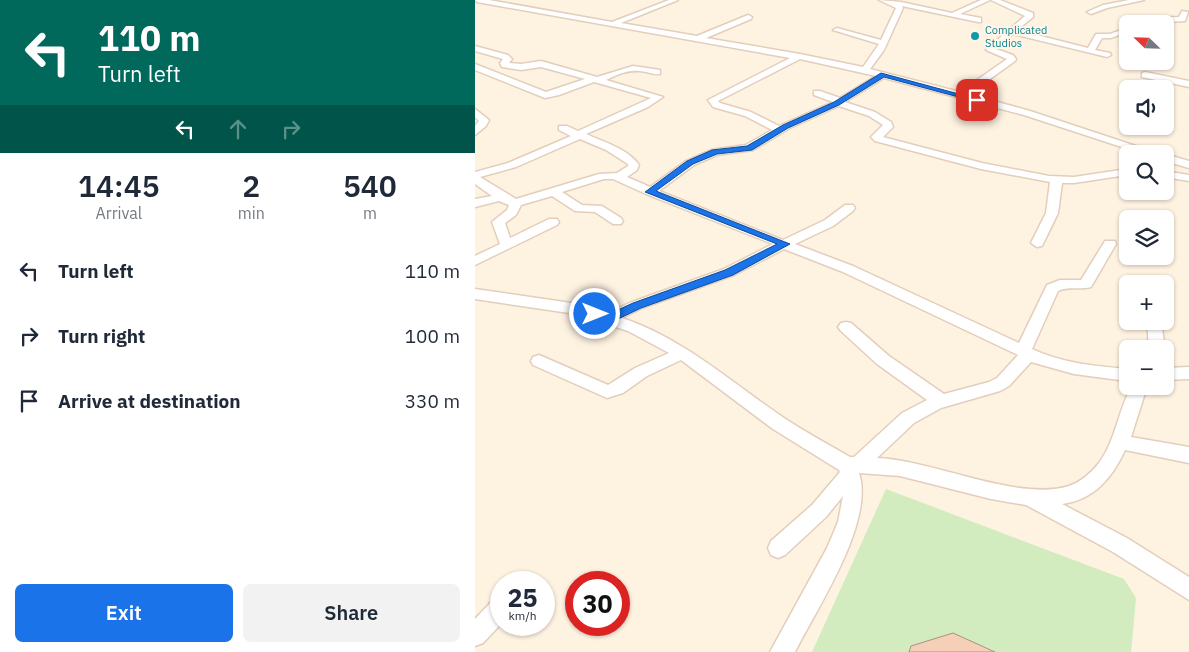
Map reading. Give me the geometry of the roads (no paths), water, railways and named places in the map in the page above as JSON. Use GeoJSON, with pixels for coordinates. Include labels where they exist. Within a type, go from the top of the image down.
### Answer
{"type":"FeatureCollection","features":[{"type":"Feature","properties":{"kind":"street"},"geometry":{"type":"LineString","coordinates":[[477,0],[700,38],[865,70],[1058,122],[1128,145]]}},
{"type":"Feature","properties":{"kind":"street"},"geometry":{"type":"LineString","coordinates":[[613,23],[675,0]]}},
{"type":"Feature","properties":{"kind":"street"},"geometry":{"type":"LineString","coordinates":[[882,0],[978,20]]}},
{"type":"Feature","properties":{"kind":"street"},"geometry":{"type":"LineString","coordinates":[[955,14],[987,0]]}},
{"type":"Feature","properties":{"kind":"street"},"geometry":{"type":"LineString","coordinates":[[962,96],[1012,59],[1010,56],[991,50],[1030,14],[993,0]]}},
{"type":"Feature","properties":{"kind":"street"},"geometry":{"type":"LineString","coordinates":[[1091,12],[1105,6],[1141,0]]}},
{"type":"Feature","properties":{"kind":"street"},"geometry":{"type":"LineString","coordinates":[[865,70],[883,43],[902,3]]}},
{"type":"Feature","properties":{"kind":"street"},"geometry":{"type":"LineString","coordinates":[[1174,19],[1182,19],[1184,12]]}},
{"type":"Feature","properties":{"kind":"street"},"geometry":{"type":"LineString","coordinates":[[700,38],[748,17]]}},
{"type":"Feature","properties":{"kind":"street"},"geometry":{"type":"LineString","coordinates":[[837,30],[883,43]]}},
{"type":"Feature","properties":{"kind":"street"},"geometry":{"type":"LineString","coordinates":[[1010,31],[1107,56]]}},
{"type":"Feature","properties":{"kind":"street"},"geometry":{"type":"LineString","coordinates":[[1090,52],[1099,36],[1111,36],[1119,33]]}},
{"type":"Feature","properties":{"kind":"street"},"geometry":{"type":"LineString","coordinates":[[475,48],[507,58],[504,63],[505,65],[521,68],[541,64],[655,96],[658,99],[505,168],[475,177]]}},
{"type":"Feature","properties":{"kind":"street"},"geometry":{"type":"LineString","coordinates":[[475,58],[489,52]]}},
{"type":"Feature","properties":{"kind":"street"},"geometry":{"type":"LineString","coordinates":[[779,130],[748,114],[716,104],[713,100],[799,56]]}},
{"type":"Feature","properties":{"kind":"street"},"geometry":{"type":"LineString","coordinates":[[475,67],[545,95],[556,94],[631,67],[639,67],[657,72]]}},
{"type":"Feature","properties":{"kind":"street"},"geometry":{"type":"LineString","coordinates":[[650,192],[676,171],[703,156],[715,152],[749,148],[779,130],[839,102],[883,75]]}},
{"type":"Feature","properties":{"kind":"street"},"geometry":{"type":"LineString","coordinates":[[1145,75],[1189,84]]}},
{"type":"Feature","properties":{"kind":"street"},"geometry":{"type":"LineString","coordinates":[[817,93],[872,114],[888,124],[888,127],[877,135],[876,137],[879,139],[981,166],[1056,180],[1086,179],[1119,173]]}},
{"type":"Feature","properties":{"kind":"street"},"geometry":{"type":"LineString","coordinates":[[475,112],[484,120],[483,124],[475,132]]}},
{"type":"Feature","properties":{"kind":"street"},"geometry":{"type":"LineString","coordinates":[[563,128],[610,148],[632,162],[633,168],[619,178]]}},
{"type":"Feature","properties":{"kind":"street"},"geometry":{"type":"LineString","coordinates":[[1174,160],[1189,165]]}},
{"type":"Feature","properties":{"kind":"street"},"geometry":{"type":"LineString","coordinates":[[475,177],[508,202],[516,203],[603,176],[619,178],[879,282],[1026,353],[1065,367],[1087,372],[1119,374]]}},
{"type":"Feature","properties":{"kind":"street"},"geometry":{"type":"LineString","coordinates":[[1174,176],[1189,178]]}},
{"type":"Feature","properties":{"kind":"street"},"geometry":{"type":"LineString","coordinates":[[1037,243],[1049,223],[1056,205],[1056,180]]}},
{"type":"Feature","properties":{"kind":"street"},"geometry":{"type":"LineString","coordinates":[[554,192],[573,206],[582,209],[598,209],[617,221]]}},
{"type":"Feature","properties":{"kind":"street"},"geometry":{"type":"LineString","coordinates":[[475,203],[502,197]]}},
{"type":"Feature","properties":{"kind":"street"},"geometry":{"type":"LineString","coordinates":[[507,246],[498,222],[512,212],[516,203]]}},
{"type":"Feature","properties":{"kind":"street"},"geometry":{"type":"LineString","coordinates":[[610,318],[637,305],[722,275],[829,223],[849,208]]}},
{"type":"Feature","properties":{"kind":"street"},"geometry":{"type":"LineString","coordinates":[[475,261],[553,222]]}},
{"type":"Feature","properties":{"kind":"street"},"geometry":{"type":"LineString","coordinates":[[778,548],[819,511],[851,468],[908,418],[943,402],[994,387],[1003,382],[1026,353],[1051,288],[1061,284],[1086,284],[1110,244]]}},
{"type":"Feature","properties":{"kind":"street"},"geometry":{"type":"LineString","coordinates":[[475,294],[563,307],[610,318],[633,327],[682,353],[779,424],[851,468],[897,468],[1002,493],[1032,498],[1058,497],[1080,491],[1098,479],[1120,442],[1136,395]]}},
{"type":"Feature","properties":{"kind":"street"},"geometry":{"type":"LineString","coordinates":[[846,327],[883,360],[943,402]]}},
{"type":"Feature","properties":{"kind":"street"},"geometry":{"type":"LineString","coordinates":[[539,362],[563,370],[607,392],[617,389],[641,372],[682,353]]}},
{"type":"Feature","properties":{"kind":"street"},"geometry":{"type":"LineString","coordinates":[[1174,374],[1189,373]]}},
{"type":"Feature","properties":{"kind":"street"},"geometry":{"type":"LineString","coordinates":[[1120,442],[1189,455]]}},
{"type":"Feature","properties":{"kind":"street"},"geometry":{"type":"LineString","coordinates":[[783,652],[835,554],[848,522],[853,494],[851,468]]}},
{"type":"Feature","properties":{"kind":"street"},"geometry":{"type":"LineString","coordinates":[[1032,498],[1121,545],[1189,589]]}},
{"type":"Feature","properties":{"kind":"street"},"geometry":{"type":"LineString","coordinates":[[475,635],[490,619]]}},
{"type":"Feature","properties":{"kind":"place","name":"Complicated Studios"},"geometry":{"type":"Point","coordinates":[975,36]}}]}
